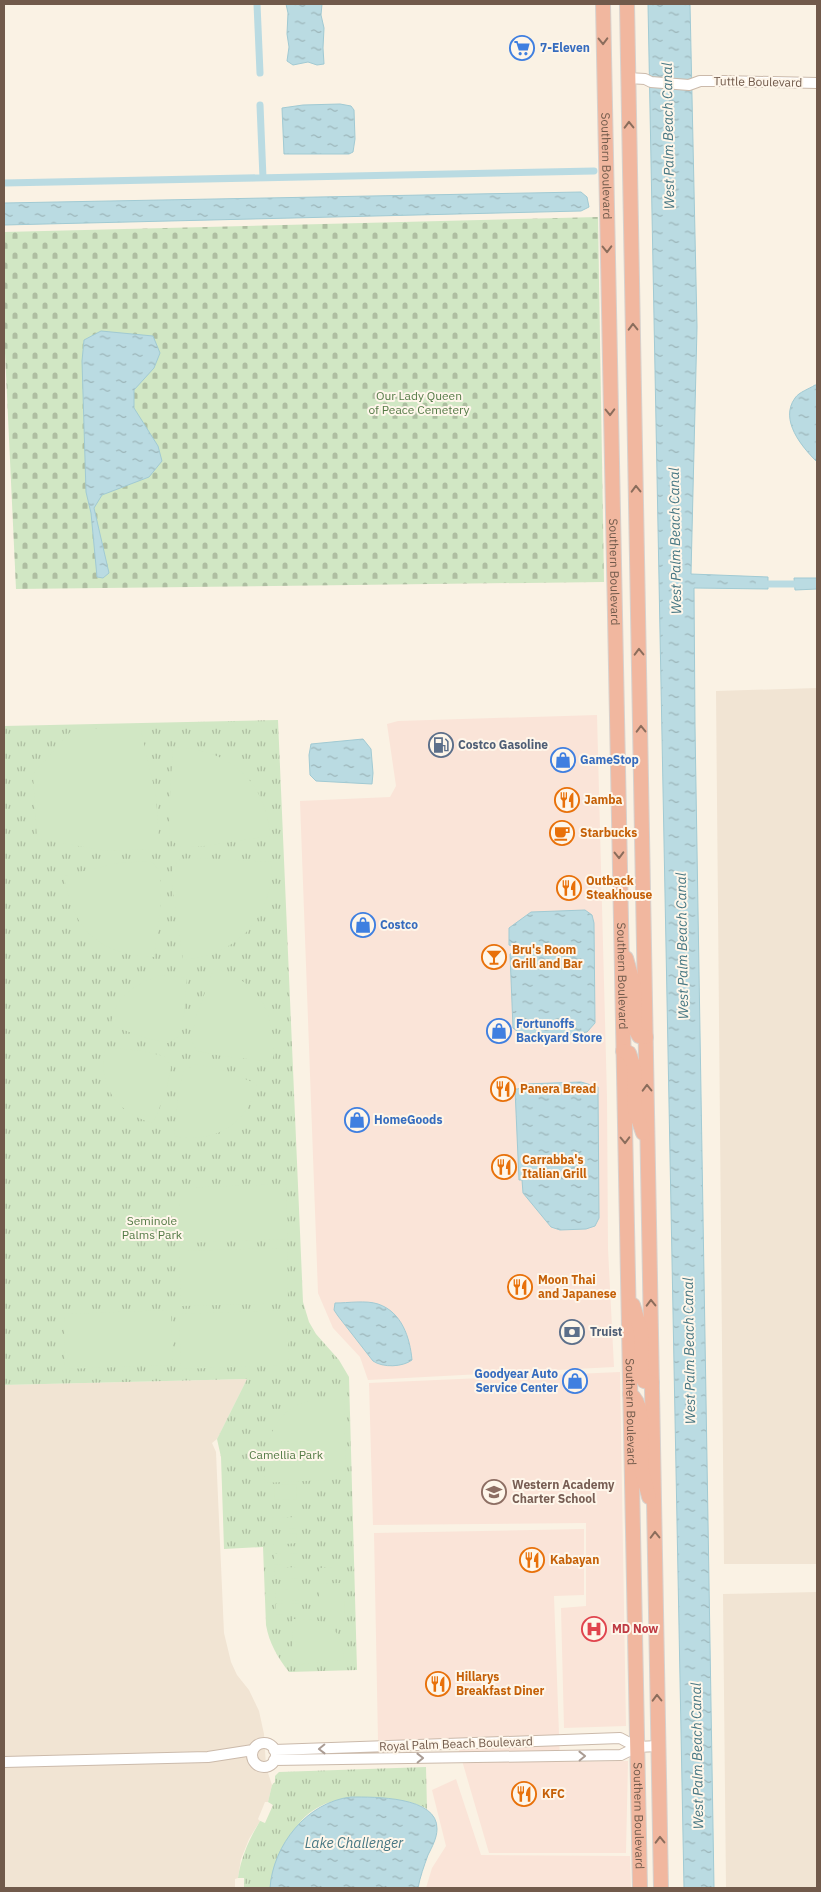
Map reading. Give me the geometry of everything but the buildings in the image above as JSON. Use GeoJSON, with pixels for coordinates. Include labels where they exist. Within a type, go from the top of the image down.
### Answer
{"type":"FeatureCollection","features":[{"type":"Feature","properties":{"kind":"highway","name":"Southern Boulevard"},"geometry":{"type":"LineString","coordinates":[[603,4],[640,1888]]}},
{"type":"Feature","properties":{"kind":"highway","name":"Southern Boulevard"},"geometry":{"type":"LineString","coordinates":[[627,4],[661,1888]]}},
{"type":"Feature","properties":{"kind":"highway"},"geometry":{"type":"LineString","coordinates":[[621,940],[634,986],[635,1029],[639,1036],[646,1038]]}},
{"type":"Feature","properties":{"kind":"highway"},"geometry":{"type":"LineString","coordinates":[[623,1051],[629,1054],[634,1067],[636,1110],[648,1151]]}},
{"type":"Feature","properties":{"kind":"highway"},"geometry":{"type":"LineString","coordinates":[[628,1285],[641,1332],[642,1377],[644,1381],[652,1383]]}},
{"type":"Feature","properties":{"kind":"highway"},"geometry":{"type":"LineString","coordinates":[[630,1394],[635,1397],[640,1409],[641,1469],[654,1515]]}},
{"type":"Feature","properties":{"kind":"street","name":"Tuttle Boulevard"},"geometry":{"type":"LineString","coordinates":[[628,78],[645,79],[651,76],[694,78],[700,81],[817,84]]}},
{"type":"Feature","properties":{"kind":"street","name":"Royal Palm Beach Boulevard"},"geometry":{"type":"LineString","coordinates":[[274,1755],[620,1738],[637,1747]]}},
{"type":"Feature","properties":{"kind":"street"},"geometry":{"type":"LineString","coordinates":[[261,1744],[271,1746],[274,1755],[271,1765],[260,1767],[253,1755],[261,1744]]}},
{"type":"Feature","properties":{"kind":"street","name":"Royal Palm Beach Boulevard"},"geometry":{"type":"LineString","coordinates":[[274,1755],[621,1755],[637,1747],[658,1746]]}},
{"type":"Feature","properties":{"kind":"street"},"geometry":{"type":"LineString","coordinates":[[4,1762],[253,1755]]}},
{"type":"Feature","properties":{"kind":"shaded area"},"geometry":{"type":"Polygon","coordinates":[[[817,688],[817,1564],[724,1564],[716,691],[817,688]]]}},
{"type":"Feature","properties":{"kind":"shaded area"},"geometry":{"type":"Polygon","coordinates":[[[597,715],[607,1097],[608,1249],[614,1367],[368,1380],[360,1357],[333,1328],[318,1293],[300,801],[390,797],[396,786],[387,724],[398,721],[597,715]]]}},
{"type":"Feature","properties":{"kind":"shaded area"},"geometry":{"type":"Polygon","coordinates":[[[620,1372],[626,1726],[564,1728],[561,1608],[586,1606],[586,1523],[373,1525],[369,1383],[620,1372]]]}},
{"type":"Feature","properties":{"kind":"shaded area"},"geometry":{"type":"Polygon","coordinates":[[[247,1379],[217,1439],[212,1443],[216,1452],[224,1633],[231,1662],[237,1675],[249,1690],[259,1711],[264,1734],[266,1767],[272,1785],[268,1802],[265,1802],[258,1819],[260,1821],[249,1839],[241,1859],[238,1878],[235,1879],[235,1888],[4,1888],[4,1385],[247,1379]]]}},
{"type":"Feature","properties":{"kind":"shaded area"},"geometry":{"type":"Polygon","coordinates":[[[584,1529],[584,1595],[554,1596],[560,1762],[628,1761],[626,1853],[489,1853],[456,1740],[378,1741],[374,1533],[584,1529]]]}},
{"type":"Feature","properties":{"kind":"shaded area"},"geometry":{"type":"Polygon","coordinates":[[[817,1592],[817,1888],[726,1888],[723,1594],[817,1592]]]}},
{"type":"Feature","properties":{"kind":"shaded area"},"geometry":{"type":"Polygon","coordinates":[[[456,1779],[481,1855],[630,1856],[631,1888],[426,1888],[432,1868],[446,1846],[432,1790],[456,1779]]]}},
{"type":"Feature","properties":{"kind":"green space","name":"Our Lady Queen of Peace Cemetery"},"geometry":{"type":"Polygon","coordinates":[[[598,217],[604,582],[16,589],[4,331],[4,232],[598,217]]]}},
{"type":"Feature","properties":{"kind":"green space","name":"Seminole Palms Park"},"geometry":{"type":"Polygon","coordinates":[[[278,720],[303,1302],[309,1322],[316,1334],[339,1360],[349,1377],[357,1670],[289,1672],[274,1650],[266,1625],[263,1547],[224,1549],[221,1457],[217,1439],[247,1379],[4,1385],[4,726],[278,720]]]}},
{"type":"Feature","properties":{"kind":"green space"},"geometry":{"type":"Polygon","coordinates":[[[137,727],[141,731],[156,796],[159,839],[149,849],[108,851],[37,839],[33,774],[72,730],[137,727]]]}},
{"type":"Feature","properties":{"kind":"green space"},"geometry":{"type":"Polygon","coordinates":[[[173,747],[193,749],[211,754],[227,761],[241,771],[261,799],[267,816],[270,836],[204,846],[180,847],[170,839],[169,813],[173,747]]]}},
{"type":"Feature","properties":{"kind":"green space"},"geometry":{"type":"Polygon","coordinates":[[[199,858],[272,862],[271,882],[259,916],[236,941],[203,957],[183,960],[173,892],[172,869],[180,859],[199,858]]]}},
{"type":"Feature","properties":{"kind":"green space"},"geometry":{"type":"Polygon","coordinates":[[[150,861],[160,870],[161,902],[154,957],[118,951],[91,936],[81,924],[74,911],[64,876],[118,863],[150,861]]]}},
{"type":"Feature","properties":{"kind":"green space"},"geometry":{"type":"Polygon","coordinates":[[[214,968],[231,974],[244,982],[263,1003],[272,1029],[273,1062],[197,1051],[191,1040],[196,1017],[214,968]]]}},
{"type":"Feature","properties":{"kind":"green space"},"geometry":{"type":"Polygon","coordinates":[[[161,975],[187,978],[184,1013],[178,1037],[168,1043],[142,1037],[111,1025],[116,1006],[128,992],[143,982],[161,975]]]}},
{"type":"Feature","properties":{"kind":"green space"},"geometry":{"type":"Polygon","coordinates":[[[106,1047],[164,1056],[171,1067],[166,1092],[153,1123],[129,1113],[112,1096],[104,1073],[106,1047]]]}},
{"type":"Feature","properties":{"kind":"green space"},"geometry":{"type":"Polygon","coordinates":[[[196,1064],[223,1070],[257,1084],[253,1098],[238,1120],[216,1134],[189,1138],[174,1136],[179,1091],[184,1071],[196,1064]]]}},
{"type":"Feature","properties":{"kind":"green space"},"geometry":{"type":"Polygon","coordinates":[[[286,1184],[288,1239],[180,1243],[179,1188],[286,1184]]]}},
{"type":"Feature","properties":{"kind":"green space"},"geometry":{"type":"Polygon","coordinates":[[[287,1248],[288,1303],[181,1306],[179,1251],[287,1248]]]}},
{"type":"Feature","properties":{"kind":"green space"},"geometry":{"type":"Polygon","coordinates":[[[171,1310],[173,1365],[65,1369],[64,1314],[171,1310]]]}},
{"type":"Feature","properties":{"kind":"green space"},"geometry":{"type":"Polygon","coordinates":[[[287,1310],[289,1365],[181,1369],[179,1314],[287,1310]]]}},
{"type":"Feature","properties":{"kind":"green space","name":"Camellia Park"},"geometry":{"type":"Polygon","coordinates":[[[318,1398],[344,1400],[346,1479],[264,1483],[267,1453],[274,1428],[289,1410],[301,1403],[318,1398]]]}},
{"type":"Feature","properties":{"kind":"green space"},"geometry":{"type":"Polygon","coordinates":[[[296,1484],[297,1499],[275,1500],[274,1485],[296,1484]]]}},
{"type":"Feature","properties":{"kind":"green space"},"geometry":{"type":"Polygon","coordinates":[[[296,1517],[296,1528],[273,1529],[272,1518],[296,1517]]]}},
{"type":"Feature","properties":{"kind":"green space"},"geometry":{"type":"Polygon","coordinates":[[[296,1533],[297,1543],[273,1545],[273,1534],[296,1533]]]}},
{"type":"Feature","properties":{"kind":"green space"},"geometry":{"type":"Polygon","coordinates":[[[297,1553],[297,1564],[274,1565],[274,1554],[297,1553]]]}},
{"type":"Feature","properties":{"kind":"green space"},"geometry":{"type":"Polygon","coordinates":[[[298,1567],[298,1578],[275,1579],[274,1568],[298,1567]]]}},
{"type":"Feature","properties":{"kind":"green space"},"geometry":{"type":"Polygon","coordinates":[[[343,1567],[343,1579],[319,1580],[319,1568],[343,1567]]]}},
{"type":"Feature","properties":{"kind":"green space"},"geometry":{"type":"Polygon","coordinates":[[[344,1583],[344,1598],[319,1598],[319,1584],[344,1583]]]}},
{"type":"Feature","properties":{"kind":"green space"},"geometry":{"type":"Polygon","coordinates":[[[299,1589],[299,1600],[276,1601],[275,1590],[299,1589]]]}},
{"type":"Feature","properties":{"kind":"green space"},"geometry":{"type":"Polygon","coordinates":[[[319,1601],[344,1601],[345,1616],[319,1616],[319,1601]]]}},
{"type":"Feature","properties":{"kind":"green space"},"geometry":{"type":"Polygon","coordinates":[[[299,1603],[299,1614],[276,1615],[276,1604],[299,1603]]]}},
{"type":"Feature","properties":{"kind":"green space"},"geometry":{"type":"Polygon","coordinates":[[[292,1619],[313,1620],[329,1626],[340,1638],[344,1660],[293,1665],[292,1619]]]}},
{"type":"Feature","properties":{"kind":"green space"},"geometry":{"type":"Polygon","coordinates":[[[426,1767],[427,1809],[396,1800],[361,1797],[336,1800],[325,1804],[304,1818],[294,1831],[276,1868],[270,1888],[244,1888],[244,1878],[238,1878],[241,1863],[256,1828],[260,1821],[265,1823],[273,1805],[268,1802],[272,1785],[275,1782],[275,1776],[279,1772],[426,1767]]]}},
{"type":"Feature","properties":{"kind":"water"},"geometry":{"type":"Polygon","coordinates":[[[286,4],[322,4],[324,64],[317,65],[308,62],[293,65],[287,61],[289,47],[286,4]]]}},
{"type":"Feature","properties":{"kind":"water","name":"West Palm Beach Canal"},"geometry":{"type":"Polygon","coordinates":[[[648,4],[690,4],[697,327],[691,574],[768,577],[768,589],[694,588],[714,1888],[684,1888],[648,4]]]}},
{"type":"Feature","properties":{"kind":"water"},"geometry":{"type":"Polygon","coordinates":[[[340,104],[351,106],[354,110],[355,139],[353,152],[349,154],[284,154],[282,108],[303,105],[340,104]]]}},
{"type":"Feature","properties":{"kind":"water"},"geometry":{"type":"Polygon","coordinates":[[[581,192],[587,197],[589,207],[581,211],[4,225],[4,203],[581,192]]]}},
{"type":"Feature","properties":{"kind":"water"},"geometry":{"type":"Polygon","coordinates":[[[101,331],[153,336],[160,353],[154,368],[134,390],[134,408],[158,446],[162,461],[149,477],[102,495],[94,508],[109,573],[103,578],[97,577],[91,513],[86,492],[82,361],[84,340],[101,331]]]}},
{"type":"Feature","properties":{"kind":"water"},"geometry":{"type":"Polygon","coordinates":[[[817,385],[817,462],[794,433],[790,415],[791,406],[795,398],[817,385]]]}},
{"type":"Feature","properties":{"kind":"water"},"geometry":{"type":"Polygon","coordinates":[[[794,578],[817,578],[817,589],[795,590],[794,578]]]}},
{"type":"Feature","properties":{"kind":"water"},"geometry":{"type":"Polygon","coordinates":[[[363,739],[371,749],[372,784],[316,781],[310,775],[309,755],[311,744],[363,739]]]}},
{"type":"Feature","properties":{"kind":"water"},"geometry":{"type":"Polygon","coordinates":[[[585,910],[592,915],[594,923],[595,1023],[587,1032],[563,1036],[522,1035],[513,1028],[510,954],[512,953],[512,946],[509,945],[509,928],[531,912],[585,910]]]}},
{"type":"Feature","properties":{"kind":"water"},"geometry":{"type":"Polygon","coordinates":[[[581,1082],[598,1087],[599,1218],[595,1226],[586,1229],[560,1230],[551,1227],[523,1193],[522,1180],[519,1180],[515,1089],[524,1084],[581,1082]]]}},
{"type":"Feature","properties":{"kind":"water"},"geometry":{"type":"Polygon","coordinates":[[[368,1302],[378,1304],[393,1313],[399,1319],[407,1335],[412,1360],[393,1366],[382,1365],[373,1361],[334,1310],[335,1303],[368,1302]]]}},
{"type":"Feature","properties":{"kind":"water","name":"Lake Challenger"},"geometry":{"type":"Polygon","coordinates":[[[351,1797],[389,1798],[416,1804],[427,1810],[435,1818],[436,1836],[425,1863],[418,1888],[270,1888],[278,1856],[295,1828],[320,1807],[351,1797]]]}},
{"type":"Feature","properties":{"kind":"waterway"},"geometry":{"type":"LineString","coordinates":[[257,4],[260,73]]}},
{"type":"Feature","properties":{"kind":"waterway"},"geometry":{"type":"LineString","coordinates":[[260,105],[263,178]]}},
{"type":"Feature","properties":{"kind":"waterway"},"geometry":{"type":"LineString","coordinates":[[4,183],[594,171]]}},
{"type":"Feature","properties":{"kind":"waterway"},"geometry":{"type":"LineString","coordinates":[[759,584],[817,584]]}},
{"type":"Feature","properties":{"kind":"place","name":"7-Eleven"},"geometry":{"type":"Point","coordinates":[522,48]}},
{"type":"Feature","properties":{"kind":"place","name":"Costco Gasoline"},"geometry":{"type":"Point","coordinates":[441,745]}},
{"type":"Feature","properties":{"kind":"place","name":"GameStop"},"geometry":{"type":"Point","coordinates":[563,760]}},
{"type":"Feature","properties":{"kind":"place","name":"Jamba"},"geometry":{"type":"Point","coordinates":[567,800]}},
{"type":"Feature","properties":{"kind":"place","name":"Starbucks"},"geometry":{"type":"Point","coordinates":[562,833]}},
{"type":"Feature","properties":{"kind":"place","name":"Outback Steakhouse"},"geometry":{"type":"Point","coordinates":[569,888]}},
{"type":"Feature","properties":{"kind":"place","name":"Costco"},"geometry":{"type":"Point","coordinates":[363,925]}},
{"type":"Feature","properties":{"kind":"place","name":"Bru's Room Grill and Bar"},"geometry":{"type":"Point","coordinates":[494,957]}},
{"type":"Feature","properties":{"kind":"place","name":"Fortunoffs Backyard Store"},"geometry":{"type":"Point","coordinates":[499,1031]}},
{"type":"Feature","properties":{"kind":"place","name":"Panera Bread"},"geometry":{"type":"Point","coordinates":[503,1089]}},
{"type":"Feature","properties":{"kind":"place","name":"HomeGoods"},"geometry":{"type":"Point","coordinates":[357,1120]}},
{"type":"Feature","properties":{"kind":"place","name":"Carrabba's Italian Grill"},"geometry":{"type":"Point","coordinates":[504,1167]}},
{"type":"Feature","properties":{"kind":"place","name":"Moon Thai and Japanese"},"geometry":{"type":"Point","coordinates":[520,1287]}},
{"type":"Feature","properties":{"kind":"place","name":"Truist"},"geometry":{"type":"Point","coordinates":[572,1332]}},
{"type":"Feature","properties":{"kind":"place","name":"Goodyear Auto Service Center"},"geometry":{"type":"Point","coordinates":[575,1381]}},
{"type":"Feature","properties":{"kind":"place","name":"Western Academy Charter School"},"geometry":{"type":"Point","coordinates":[494,1492]}},
{"type":"Feature","properties":{"kind":"place","name":"Kabayan"},"geometry":{"type":"Point","coordinates":[532,1560]}},
{"type":"Feature","properties":{"kind":"place","name":"MD Now"},"geometry":{"type":"Point","coordinates":[594,1629]}},
{"type":"Feature","properties":{"kind":"place","name":"Hillarys Breakfast Diner"},"geometry":{"type":"Point","coordinates":[438,1684]}},
{"type":"Feature","properties":{"kind":"place","name":"KFC"},"geometry":{"type":"Point","coordinates":[524,1794]}}]}
